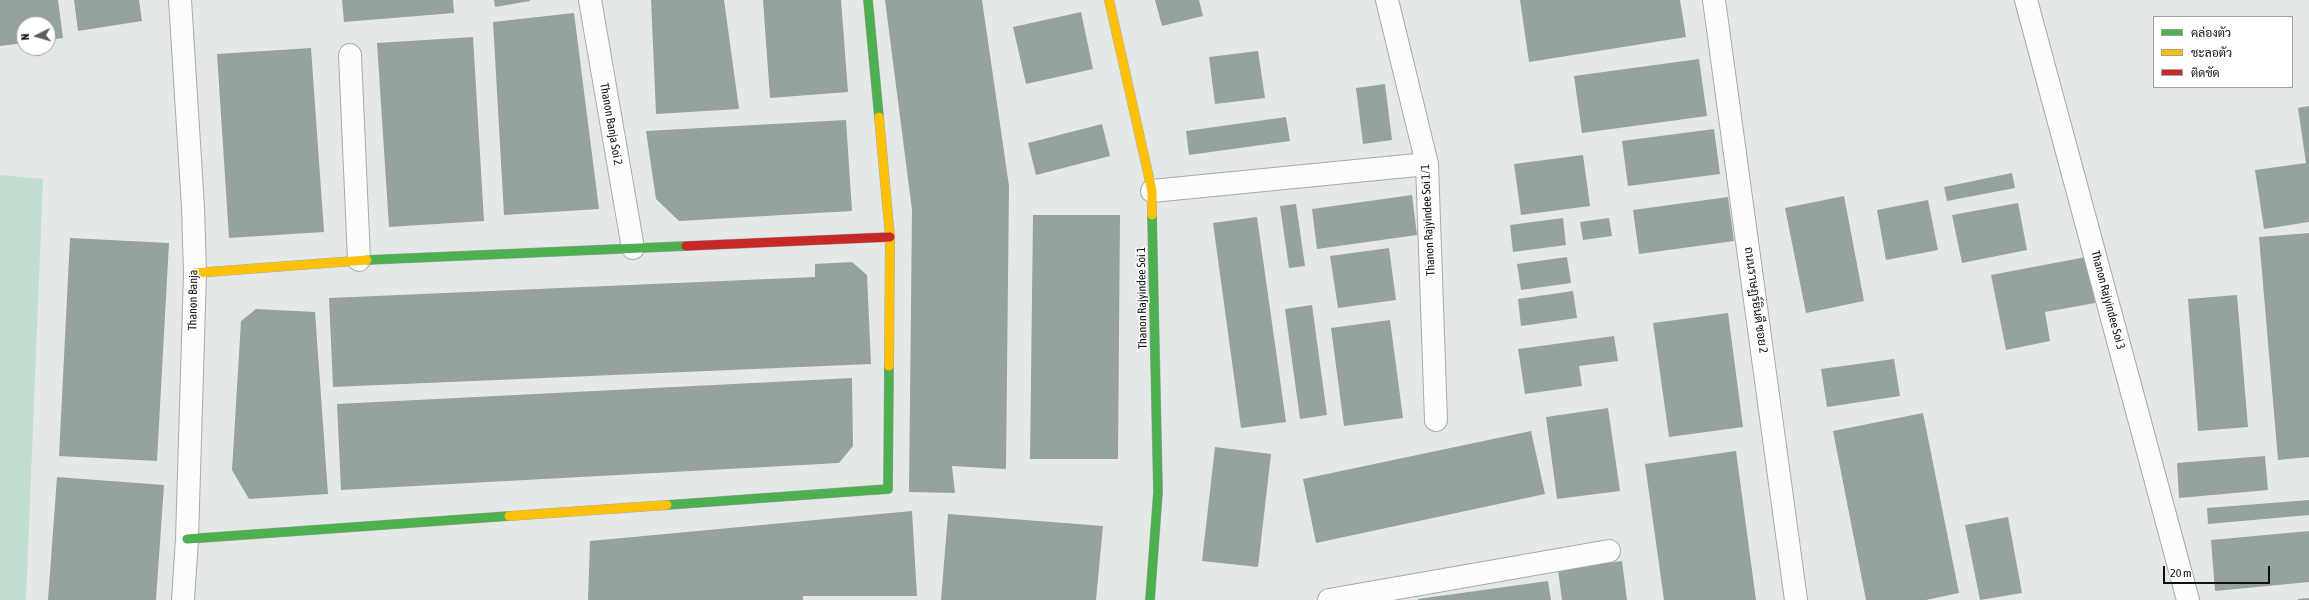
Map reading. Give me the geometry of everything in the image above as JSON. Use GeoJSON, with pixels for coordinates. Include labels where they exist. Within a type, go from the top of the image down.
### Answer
{"type":"FeatureCollection","features":[{"type":"Feature","properties":{"kind":"street","name":"Thanon Banja"},"geometry":{"type":"LineString","coordinates":[[180,0],[193,207],[194,273],[187,539],[183,600]]}},
{"type":"Feature","properties":{"kind":"street","name":"Thanon Banja Soi 2"},"geometry":{"type":"LineString","coordinates":[[590,0],[633,248]]}},
{"type":"Feature","properties":{"kind":"street"},"geometry":{"type":"LineString","coordinates":[[187,539],[888,489],[890,237],[868,0]]}},
{"type":"Feature","properties":{"kind":"street","name":"Thanon Rajyindee Soi 1"},"geometry":{"type":"LineString","coordinates":[[1109,0],[1152,191],[1158,492],[1150,600]]}},
{"type":"Feature","properties":{"kind":"street","name":"Thanon Rajyindee Soi 1/1"},"geometry":{"type":"LineString","coordinates":[[1387,0],[1427,164],[1436,420]]}},
{"type":"Feature","properties":{"kind":"street","name":"ถนนราษฏร์ยินดี ซอย 2"},"geometry":{"type":"LineString","coordinates":[[1714,0],[1796,600]]}},
{"type":"Feature","properties":{"kind":"street","name":"Thanon Rajyindee Soi 3"},"geometry":{"type":"LineString","coordinates":[[2026,0],[2188,600]]}},
{"type":"Feature","properties":{"kind":"street"},"geometry":{"type":"LineString","coordinates":[[350,56],[359,260]]}},
{"type":"Feature","properties":{"kind":"street"},"geometry":{"type":"LineString","coordinates":[[1152,191],[1427,164]]}},
{"type":"Feature","properties":{"kind":"street"},"geometry":{"type":"LineString","coordinates":[[194,273],[359,260],[890,237]]}},
{"type":"Feature","properties":{"kind":"street"},"geometry":{"type":"LineString","coordinates":[[1329,600],[1610,551]]}},
{"type":"Feature","properties":{"kind":"green space"},"geometry":{"type":"Polygon","coordinates":[[[0,175],[43,179],[26,600],[0,600],[0,175]]]}},
{"type":"Feature","properties":{"kind":"building"},"geometry":{"type":"Polygon","coordinates":[[[0,0],[58,0],[63,38],[56,39],[56,16],[16,16],[16,44],[0,46],[0,0]]]}},
{"type":"Feature","properties":{"kind":"building"},"geometry":{"type":"Polygon","coordinates":[[[74,0],[139,0],[142,21],[78,31],[74,0]]]}},
{"type":"Feature","properties":{"kind":"building"},"geometry":{"type":"Polygon","coordinates":[[[342,0],[453,0],[454,13],[344,22],[342,0]]]}},
{"type":"Feature","properties":{"kind":"building"},"geometry":{"type":"Polygon","coordinates":[[[494,0],[530,0],[530,1],[495,7],[494,0]]]}},
{"type":"Feature","properties":{"kind":"building"},"geometry":{"type":"Polygon","coordinates":[[[651,0],[724,0],[739,109],[656,114],[651,0]]]}},
{"type":"Feature","properties":{"kind":"building"},"geometry":{"type":"Polygon","coordinates":[[[763,0],[841,0],[848,92],[770,98],[763,0]]]}},
{"type":"Feature","properties":{"kind":"building"},"geometry":{"type":"Polygon","coordinates":[[[885,0],[982,0],[1009,186],[1006,469],[952,466],[955,493],[909,492],[912,210],[885,0]]]}},
{"type":"Feature","properties":{"kind":"building"},"geometry":{"type":"Polygon","coordinates":[[[1155,0],[1199,0],[1203,16],[1162,26],[1155,0]]]}},
{"type":"Feature","properties":{"kind":"building"},"geometry":{"type":"Polygon","coordinates":[[[1520,0],[1680,0],[1686,37],[1529,62],[1520,0]]]}},
{"type":"Feature","properties":{"kind":"building"},"geometry":{"type":"Polygon","coordinates":[[[1081,12],[1093,69],[1026,84],[1013,27],[1081,12]]]}},
{"type":"Feature","properties":{"kind":"building"},"geometry":{"type":"Polygon","coordinates":[[[574,13],[599,209],[504,215],[493,22],[574,13]]]}},
{"type":"Feature","properties":{"kind":"building"},"geometry":{"type":"Polygon","coordinates":[[[473,37],[484,221],[389,227],[377,43],[473,37]]]}},
{"type":"Feature","properties":{"kind":"building"},"geometry":{"type":"Polygon","coordinates":[[[311,48],[324,232],[229,238],[217,54],[311,48]]]}},
{"type":"Feature","properties":{"kind":"building"},"geometry":{"type":"Polygon","coordinates":[[[1258,51],[1265,98],[1215,104],[1209,57],[1258,51]]]}},
{"type":"Feature","properties":{"kind":"building"},"geometry":{"type":"Polygon","coordinates":[[[1699,59],[1707,116],[1582,133],[1574,76],[1699,59]]]}},
{"type":"Feature","properties":{"kind":"building"},"geometry":{"type":"Polygon","coordinates":[[[1385,84],[1392,140],[1363,144],[1356,88],[1385,84]]]}},
{"type":"Feature","properties":{"kind":"building"},"geometry":{"type":"Polygon","coordinates":[[[2309,106],[2309,222],[2264,229],[2255,170],[2306,163],[2298,108],[2309,106]]]}},
{"type":"Feature","properties":{"kind":"building"},"geometry":{"type":"Polygon","coordinates":[[[1286,117],[1290,141],[1189,155],[1186,131],[1286,117]]]}},
{"type":"Feature","properties":{"kind":"building"},"geometry":{"type":"Polygon","coordinates":[[[846,120],[852,211],[679,221],[656,199],[646,131],[846,120]]]}},
{"type":"Feature","properties":{"kind":"building"},"geometry":{"type":"Polygon","coordinates":[[[1102,124],[1110,156],[1036,175],[1028,143],[1102,124]]]}},
{"type":"Feature","properties":{"kind":"building"},"geometry":{"type":"Polygon","coordinates":[[[1714,129],[1720,174],[1628,186],[1622,141],[1714,129]]]}},
{"type":"Feature","properties":{"kind":"building"},"geometry":{"type":"Polygon","coordinates":[[[1583,155],[1590,206],[1521,215],[1514,164],[1583,155]]]}},
{"type":"Feature","properties":{"kind":"building"},"geometry":{"type":"Polygon","coordinates":[[[2012,173],[2015,188],[1947,201],[1944,187],[2012,173]]]}},
{"type":"Feature","properties":{"kind":"building"},"geometry":{"type":"Polygon","coordinates":[[[1412,195],[1417,235],[1317,249],[1312,209],[1412,195]]]}},
{"type":"Feature","properties":{"kind":"building"},"geometry":{"type":"Polygon","coordinates":[[[1844,196],[1864,301],[1806,313],[1785,208],[1844,196]]]}},
{"type":"Feature","properties":{"kind":"building"},"geometry":{"type":"Polygon","coordinates":[[[1728,197],[1734,241],[1639,254],[1633,210],[1728,197]]]}},
{"type":"Feature","properties":{"kind":"building"},"geometry":{"type":"Polygon","coordinates":[[[1928,200],[1938,250],[1886,260],[1877,210],[1928,200]]]}},
{"type":"Feature","properties":{"kind":"building"},"geometry":{"type":"Polygon","coordinates":[[[2018,203],[2027,250],[1962,263],[1952,215],[2018,203]]]}},
{"type":"Feature","properties":{"kind":"building"},"geometry":{"type":"Polygon","coordinates":[[[1296,204],[1305,266],[1289,268],[1280,206],[1296,204]]]}},
{"type":"Feature","properties":{"kind":"building"},"geometry":{"type":"Polygon","coordinates":[[[1033,215],[1120,215],[1118,459],[1030,459],[1033,215]]]}},
{"type":"Feature","properties":{"kind":"building"},"geometry":{"type":"Polygon","coordinates":[[[1257,217],[1286,422],[1241,428],[1213,223],[1257,217]]]}},
{"type":"Feature","properties":{"kind":"building"},"geometry":{"type":"Polygon","coordinates":[[[1563,218],[1566,245],[1513,252],[1510,225],[1563,218]]]}},
{"type":"Feature","properties":{"kind":"building"},"geometry":{"type":"Polygon","coordinates":[[[1609,218],[1612,236],[1583,240],[1580,222],[1609,218]]]}},
{"type":"Feature","properties":{"kind":"building"},"geometry":{"type":"Polygon","coordinates":[[[2309,233],[2309,457],[2278,460],[2259,237],[2309,233]]]}},
{"type":"Feature","properties":{"kind":"building"},"geometry":{"type":"Polygon","coordinates":[[[70,238],[169,243],[157,461],[59,456],[70,238]]]}},
{"type":"Feature","properties":{"kind":"building"},"geometry":{"type":"Polygon","coordinates":[[[1389,248],[1396,300],[1338,308],[1330,256],[1389,248]]]}},
{"type":"Feature","properties":{"kind":"building"},"geometry":{"type":"Polygon","coordinates":[[[1567,257],[1571,283],[1521,290],[1517,264],[1567,257]]]}},
{"type":"Feature","properties":{"kind":"building"},"geometry":{"type":"Polygon","coordinates":[[[2086,257],[2095,303],[2045,312],[2050,341],[2006,350],[1991,275],[2086,257]]]}},
{"type":"Feature","properties":{"kind":"building"},"geometry":{"type":"Polygon","coordinates":[[[852,262],[867,275],[871,364],[333,387],[329,298],[815,277],[815,264],[852,262]]]}},
{"type":"Feature","properties":{"kind":"building"},"geometry":{"type":"Polygon","coordinates":[[[1573,291],[1577,318],[1521,326],[1518,299],[1573,291]]]}},
{"type":"Feature","properties":{"kind":"building"},"geometry":{"type":"Polygon","coordinates":[[[2237,295],[2248,427],[2198,431],[2188,299],[2237,295]]]}},
{"type":"Feature","properties":{"kind":"building"},"geometry":{"type":"Polygon","coordinates":[[[1312,305],[1327,415],[1300,419],[1285,309],[1312,305]]]}},
{"type":"Feature","properties":{"kind":"building"},"geometry":{"type":"Polygon","coordinates":[[[256,309],[315,312],[328,494],[249,499],[232,470],[241,321],[256,309]]]}},
{"type":"Feature","properties":{"kind":"building"},"geometry":{"type":"Polygon","coordinates":[[[1728,313],[1743,427],[1669,437],[1653,323],[1728,313]]]}},
{"type":"Feature","properties":{"kind":"building"},"geometry":{"type":"Polygon","coordinates":[[[1390,320],[1403,418],[1344,426],[1331,328],[1390,320]]]}},
{"type":"Feature","properties":{"kind":"building"},"geometry":{"type":"Polygon","coordinates":[[[1614,336],[1618,361],[1579,366],[1582,386],[1525,394],[1518,349],[1614,336]]]}},
{"type":"Feature","properties":{"kind":"building"},"geometry":{"type":"Polygon","coordinates":[[[1894,359],[1900,396],[1827,407],[1821,369],[1894,359]]]}},
{"type":"Feature","properties":{"kind":"building"},"geometry":{"type":"Polygon","coordinates":[[[852,378],[853,446],[839,463],[341,490],[337,404],[852,378]]]}},
{"type":"Feature","properties":{"kind":"building"},"geometry":{"type":"Polygon","coordinates":[[[1608,408],[1620,491],[1557,499],[1546,417],[1608,408]]]}},
{"type":"Feature","properties":{"kind":"building"},"geometry":{"type":"Polygon","coordinates":[[[1923,413],[1959,593],[1926,600],[1866,600],[1833,431],[1923,413]]]}},
{"type":"Feature","properties":{"kind":"building"},"geometry":{"type":"Polygon","coordinates":[[[1531,431],[1545,494],[1316,543],[1303,479],[1531,431]]]}},
{"type":"Feature","properties":{"kind":"building"},"geometry":{"type":"Polygon","coordinates":[[[1215,447],[1271,454],[1258,567],[1202,561],[1215,447]]]}},
{"type":"Feature","properties":{"kind":"building"},"geometry":{"type":"Polygon","coordinates":[[[1736,451],[1756,600],[1664,600],[1645,464],[1736,451]]]}},
{"type":"Feature","properties":{"kind":"building"},"geometry":{"type":"Polygon","coordinates":[[[2265,456],[2268,490],[2179,498],[2177,463],[2265,456]]]}},
{"type":"Feature","properties":{"kind":"building"},"geometry":{"type":"Polygon","coordinates":[[[57,477],[164,485],[156,600],[48,600],[57,477]]]}},
{"type":"Feature","properties":{"kind":"building"},"geometry":{"type":"Polygon","coordinates":[[[2309,500],[2309,515],[2208,524],[2207,508],[2309,500]]]}},
{"type":"Feature","properties":{"kind":"building"},"geometry":{"type":"Polygon","coordinates":[[[912,511],[917,596],[803,596],[803,600],[588,600],[590,541],[912,511]]]}},
{"type":"Feature","properties":{"kind":"building"},"geometry":{"type":"Polygon","coordinates":[[[948,514],[1103,526],[1096,600],[941,600],[948,514]]]}},
{"type":"Feature","properties":{"kind":"building"},"geometry":{"type":"Polygon","coordinates":[[[2008,517],[2022,593],[1980,600],[1965,525],[2008,517]]]}},
{"type":"Feature","properties":{"kind":"building"},"geometry":{"type":"Polygon","coordinates":[[[2309,531],[2309,582],[2215,591],[2211,540],[2309,531]]]}},
{"type":"Feature","properties":{"kind":"building"},"geometry":{"type":"Polygon","coordinates":[[[1622,561],[1627,600],[1562,600],[1558,570],[1622,561]]]}},
{"type":"Feature","properties":{"kind":"building"},"geometry":{"type":"Polygon","coordinates":[[[1548,581],[1551,600],[1418,600],[1418,599],[1548,581]]]}},
{"type":"Feature","properties":{"kind":"building"},"geometry":{"type":"Polygon","coordinates":[[[2309,598],[2309,600],[2298,600],[2298,599],[2309,598]]]}},
{"type":"Feature","properties":{"kind":"traffic: fast"},"geometry":{"type":"LineString","coordinates":[[868,0],[879,117]]}},
{"type":"Feature","properties":{"kind":"traffic: fast"},"geometry":{"type":"LineString","coordinates":[[1150,600],[1158,492],[1152,215]]}},
{"type":"Feature","properties":{"kind":"traffic: fast"},"geometry":{"type":"LineString","coordinates":[[367,260],[686,246]]}},
{"type":"Feature","properties":{"kind":"traffic: fast"},"geometry":{"type":"LineString","coordinates":[[667,505],[888,489],[889,366]]}},
{"type":"Feature","properties":{"kind":"traffic: fast"},"geometry":{"type":"LineString","coordinates":[[187,539],[509,516]]}},
{"type":"Feature","properties":{"kind":"traffic: slow"},"geometry":{"type":"LineString","coordinates":[[1109,0],[1152,191],[1152,215]]}},
{"type":"Feature","properties":{"kind":"traffic: slow"},"geometry":{"type":"LineString","coordinates":[[879,117],[890,237],[889,366]]}},
{"type":"Feature","properties":{"kind":"traffic: slow"},"geometry":{"type":"LineString","coordinates":[[195,273],[367,260]]}},
{"type":"Feature","properties":{"kind":"traffic: slow"},"geometry":{"type":"LineString","coordinates":[[509,516],[667,505]]}},
{"type":"Feature","properties":{"kind":"traffic: jam"},"geometry":{"type":"LineString","coordinates":[[686,246],[890,237]]}}]}
